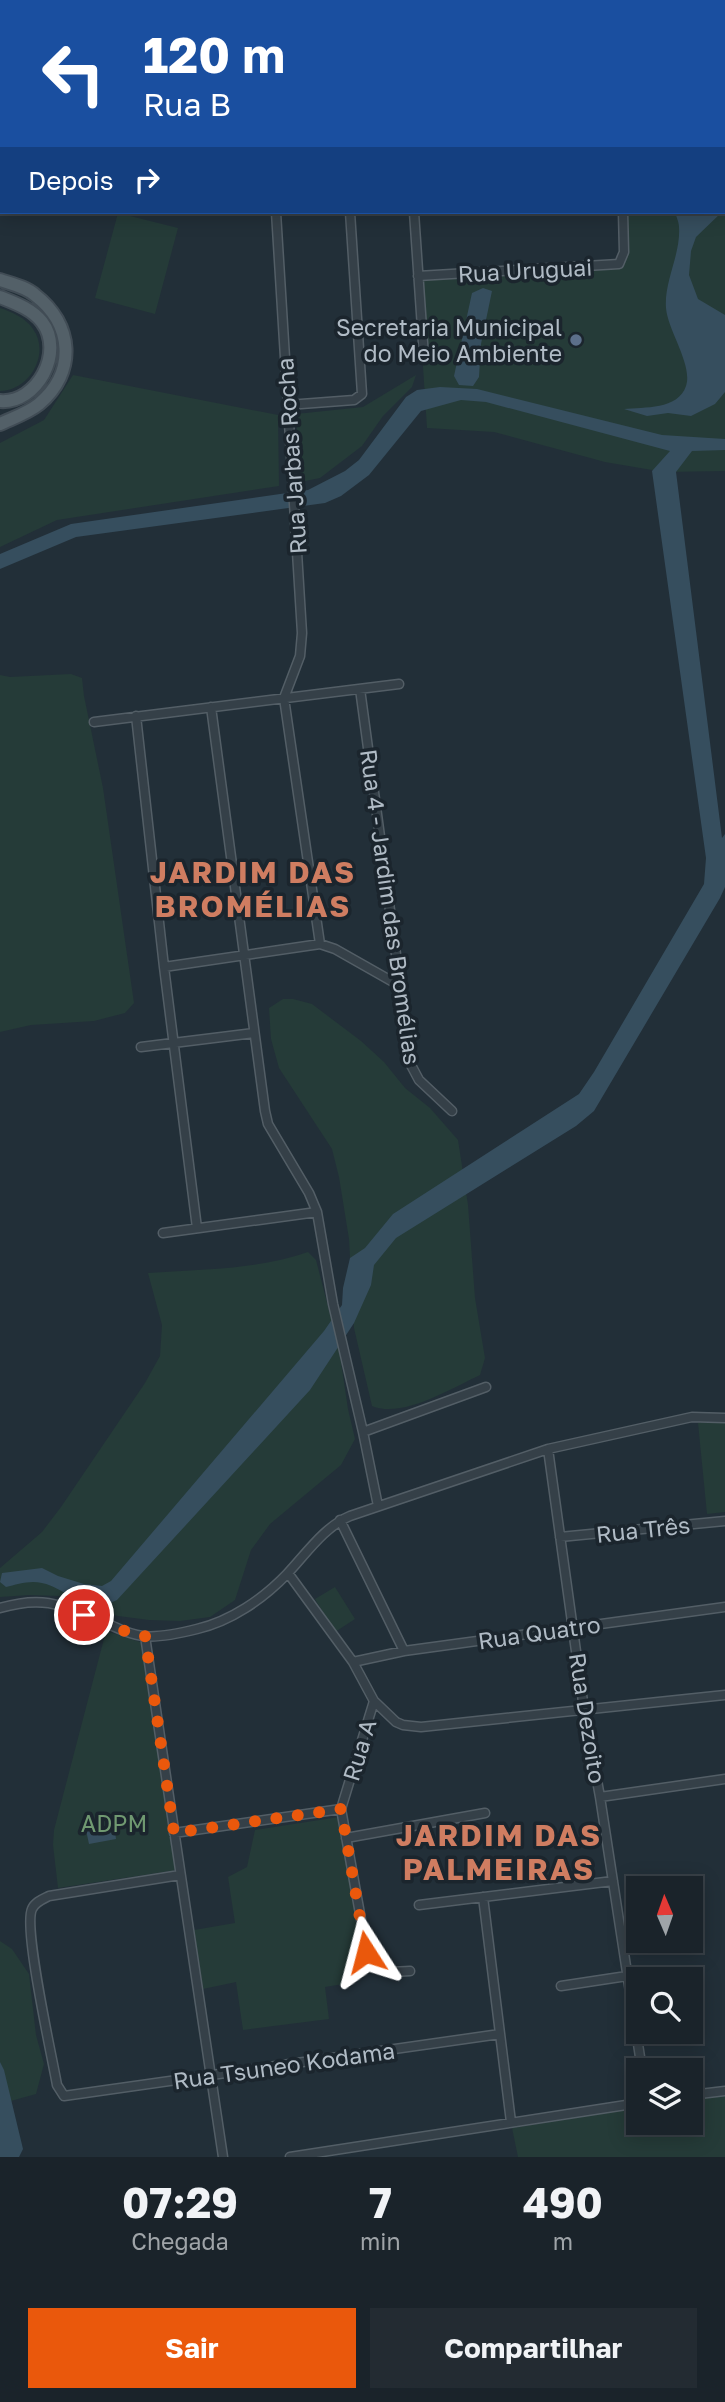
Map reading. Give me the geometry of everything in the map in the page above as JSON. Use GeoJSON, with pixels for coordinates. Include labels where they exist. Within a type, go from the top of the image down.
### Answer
{"type":"FeatureCollection","features":[{"type":"Feature","properties":{"kind":"main road"},"geometry":{"type":"LineString","coordinates":[[0,280],[33,293],[47,306],[58,319],[66,354],[61,374],[52,391],[38,405],[0,424]]}},
{"type":"Feature","properties":{"kind":"main road"},"geometry":{"type":"LineString","coordinates":[[0,297],[19,304],[41,321],[49,342],[49,358],[44,374],[34,388],[20,398],[0,401]]}},
{"type":"Feature","properties":{"kind":"street","name":"Rua Jarbas Rocha"},"geometry":{"type":"LineString","coordinates":[[276,214],[302,642],[298,663],[284,698]]}},
{"type":"Feature","properties":{"kind":"street"},"geometry":{"type":"LineString","coordinates":[[288,405],[354,400],[360,397],[362,385],[350,214]]}},
{"type":"Feature","properties":{"kind":"street"},"geometry":{"type":"LineString","coordinates":[[414,214],[424,357]]}},
{"type":"Feature","properties":{"kind":"street","name":"Rua Uruguai"},"geometry":{"type":"LineString","coordinates":[[418,276],[615,264],[621,262],[624,253],[623,214]]}},
{"type":"Feature","properties":{"kind":"street"},"geometry":{"type":"LineString","coordinates":[[94,722],[399,684]]}},
{"type":"Feature","properties":{"kind":"street","name":"Rua 4 - Jardim das Bromélias"},"geometry":{"type":"LineString","coordinates":[[360,689],[413,1071],[452,1111]]}},
{"type":"Feature","properties":{"kind":"street"},"geometry":{"type":"LineString","coordinates":[[284,698],[320,944]]}},
{"type":"Feature","properties":{"kind":"street"},"geometry":{"type":"LineString","coordinates":[[211,707],[268,1124],[309,1193],[317,1212],[333,1304],[378,1506]]}},
{"type":"Feature","properties":{"kind":"street"},"geometry":{"type":"LineString","coordinates":[[136,716],[197,1228]]}},
{"type":"Feature","properties":{"kind":"street"},"geometry":{"type":"LineString","coordinates":[[164,967],[320,944],[334,949],[401,987]]}},
{"type":"Feature","properties":{"kind":"street"},"geometry":{"type":"LineString","coordinates":[[141,1047],[254,1033]]}},
{"type":"Feature","properties":{"kind":"street"},"geometry":{"type":"LineString","coordinates":[[163,1233],[317,1212]]}},
{"type":"Feature","properties":{"kind":"street"},"geometry":{"type":"LineString","coordinates":[[363,1432],[486,1387]]}},
{"type":"Feature","properties":{"kind":"street"},"geometry":{"type":"LineString","coordinates":[[0,1608],[23,1601],[41,1601],[145,1636],[185,1632],[235,1616],[288,1573],[340,1520],[548,1449],[691,1417],[725,1418]]}},
{"type":"Feature","properties":{"kind":"street","name":"Rua Dezoito"},"geometry":{"type":"LineString","coordinates":[[548,1449],[584,1709],[626,1969]]}},
{"type":"Feature","properties":{"kind":"street"},"geometry":{"type":"LineString","coordinates":[[340,1520],[404,1651]]}},
{"type":"Feature","properties":{"kind":"street","name":"Rua Três"},"geometry":{"type":"LineString","coordinates":[[560,1537],[725,1521]]}},
{"type":"Feature","properties":{"kind":"street"},"geometry":{"type":"LineString","coordinates":[[288,1573],[354,1662],[373,1701],[403,1725],[421,1727],[725,1695]]}},
{"type":"Feature","properties":{"kind":"street","name":"Rua Quatro"},"geometry":{"type":"LineString","coordinates":[[354,1662],[404,1651],[725,1607]]}},
{"type":"Feature","properties":{"kind":"street"},"geometry":{"type":"LineString","coordinates":[[145,1636],[223,2157]]}},
{"type":"Feature","properties":{"kind":"street","name":"Rua A"},"geometry":{"type":"LineString","coordinates":[[373,1701],[341,1809],[370,1963],[386,1972],[410,1970]]}},
{"type":"Feature","properties":{"kind":"street"},"geometry":{"type":"LineString","coordinates":[[600,1797],[725,1779]]}},
{"type":"Feature","properties":{"kind":"street"},"geometry":{"type":"LineString","coordinates":[[174,1833],[341,1809]]}},
{"type":"Feature","properties":{"kind":"street"},"geometry":{"type":"LineString","coordinates":[[346,1838],[485,1813]]}},
{"type":"Feature","properties":{"kind":"street","name":"Rua Tsuneo Kodama"},"geometry":{"type":"LineString","coordinates":[[180,1875],[55,1895],[34,1905],[30,1933],[57,2085],[61,2094],[68,2096],[500,2034]]}},
{"type":"Feature","properties":{"kind":"street"},"geometry":{"type":"LineString","coordinates":[[419,1905],[613,1881]]}},
{"type":"Feature","properties":{"kind":"street"},"geometry":{"type":"LineString","coordinates":[[483,1897],[511,2122]]}},
{"type":"Feature","properties":{"kind":"street"},"geometry":{"type":"LineString","coordinates":[[561,1986],[626,1976]]}},
{"type":"Feature","properties":{"kind":"street"},"geometry":{"type":"LineString","coordinates":[[703,2094],[725,2091]]}},
{"type":"Feature","properties":{"kind":"street"},"geometry":{"type":"LineString","coordinates":[[290,2157],[626,2105]]}},
{"type":"Feature","properties":{"kind":"green space"},"geometry":{"type":"Polygon","coordinates":[[[118,214],[178,228],[155,314],[95,298],[118,214]]]}},
{"type":"Feature","properties":{"kind":"green space"},"geometry":{"type":"Polygon","coordinates":[[[619,214],[725,214],[725,471],[664,472],[605,462],[494,432],[427,428],[417,275],[614,263],[622,256],[619,214]]]}},
{"type":"Feature","properties":{"kind":"green space"},"geometry":{"type":"Polygon","coordinates":[[[0,308],[30,325],[40,349],[38,360],[28,378],[20,385],[0,391],[0,308]]]}},
{"type":"Feature","properties":{"kind":"green space"},"geometry":{"type":"Polygon","coordinates":[[[73,375],[278,415],[279,486],[57,520],[0,547],[0,443],[44,420],[73,375]]]}},
{"type":"Feature","properties":{"kind":"green space"},"geometry":{"type":"Polygon","coordinates":[[[416,375],[412,387],[383,416],[362,446],[320,478],[300,482],[296,414],[363,407],[416,375]]]}},
{"type":"Feature","properties":{"kind":"green space"},"geometry":{"type":"Polygon","coordinates":[[[71,674],[82,678],[103,788],[134,1003],[125,1013],[94,1021],[31,1025],[0,1032],[0,675],[10,677],[71,674]]]}},
{"type":"Feature","properties":{"kind":"green space"},"geometry":{"type":"Polygon","coordinates":[[[283,999],[312,1004],[361,1041],[384,1062],[405,1088],[430,1108],[458,1140],[468,1205],[475,1298],[485,1358],[480,1375],[427,1400],[398,1408],[372,1406],[354,1328],[349,1239],[332,1149],[279,1068],[271,1039],[269,1008],[283,999]]]}},
{"type":"Feature","properties":{"kind":"green space"},"geometry":{"type":"Polygon","coordinates":[[[308,1252],[316,1260],[339,1349],[355,1439],[341,1465],[270,1524],[251,1550],[235,1600],[210,1617],[180,1621],[118,1616],[88,1608],[60,1596],[0,1597],[0,1568],[42,1532],[61,1507],[145,1383],[160,1356],[162,1325],[148,1273],[249,1265],[308,1252]]]}},
{"type":"Feature","properties":{"kind":"green space"},"geometry":{"type":"Polygon","coordinates":[[[698,1423],[725,1423],[725,1512],[707,1514],[698,1423]]]}},
{"type":"Feature","properties":{"kind":"green space"},"geometry":{"type":"Polygon","coordinates":[[[335,1587],[355,1619],[335,1632],[315,1599],[335,1587]]]}},
{"type":"Feature","properties":{"kind":"green space","name":"ADPM"},"geometry":{"type":"Polygon","coordinates":[[[106,1631],[143,1643],[177,1870],[58,1888],[54,1830],[106,1631]]]}},
{"type":"Feature","properties":{"kind":"green space"},"geometry":{"type":"Polygon","coordinates":[[[339,1817],[365,1962],[349,1983],[325,1987],[329,2019],[243,2030],[236,1982],[203,1989],[194,1930],[235,1923],[228,1877],[247,1867],[255,1830],[339,1817]]]}},
{"type":"Feature","properties":{"kind":"green space"},"geometry":{"type":"Polygon","coordinates":[[[0,1941],[12,1949],[29,1974],[36,2035],[44,2064],[36,2094],[0,2104],[0,1941]]]}},
{"type":"Feature","properties":{"kind":"green space"},"geometry":{"type":"Polygon","coordinates":[[[725,2095],[725,2157],[518,2157],[512,2128],[626,2110],[626,2135],[703,2135],[703,2098],[725,2095]]]}},
{"type":"Feature","properties":{"kind":"water"},"geometry":{"type":"Polygon","coordinates":[[[676,214],[720,214],[696,237],[691,251],[689,275],[698,299],[725,315],[725,392],[715,404],[691,416],[668,413],[647,416],[624,409],[660,406],[676,399],[686,386],[686,368],[666,308],[667,288],[679,237],[676,214]]]}},
{"type":"Feature","properties":{"kind":"water"},"geometry":{"type":"Polygon","coordinates":[[[483,288],[492,291],[481,344],[479,377],[473,386],[459,385],[454,376],[472,293],[483,288]]]}},
{"type":"Feature","properties":{"kind":"water"},"geometry":{"type":"Polygon","coordinates":[[[440,387],[477,389],[662,435],[725,439],[725,450],[692,451],[676,472],[722,838],[725,834],[725,887],[594,1111],[576,1126],[396,1238],[374,1265],[371,1285],[354,1323],[310,1390],[117,1600],[104,1604],[83,1602],[44,1583],[23,1583],[6,1587],[0,1582],[2,1573],[42,1568],[84,1584],[102,1586],[111,1581],[324,1331],[342,1305],[350,1258],[365,1248],[393,1214],[579,1094],[704,884],[706,858],[652,471],[670,451],[486,402],[461,400],[421,411],[369,475],[341,496],[325,503],[76,537],[0,569],[0,554],[71,524],[308,490],[345,471],[359,460],[406,397],[417,390],[440,387]]]}},
{"type":"Feature","properties":{"kind":"water"},"geometry":{"type":"Polygon","coordinates":[[[114,1825],[116,1839],[89,1844],[86,1830],[114,1825]]]}},
{"type":"Feature","properties":{"kind":"water"},"geometry":{"type":"Polygon","coordinates":[[[0,2062],[23,2149],[19,2157],[0,2157],[0,2062]]]}},
{"type":"Feature","properties":{"kind":"place","name":"Secretaria Municipal do Meio Ambiente"},"geometry":{"type":"Point","coordinates":[576,340]}},
{"type":"Feature","properties":{"kind":"district","name":"JARDIM DAS BROMÉLIAS"},"geometry":{"type":"Point","coordinates":[253,889]}},
{"type":"Feature","properties":{"kind":"district","name":"JARDIM DAS PALMEIRAS"},"geometry":{"type":"Point","coordinates":[499,1852]}},
{"type":"Feature","properties":{"kind":"route"},"geometry":{"type":"LineString","coordinates":[[84,1615],[132,1634],[145,1636],[174,1833],[341,1809],[366,1952]]}}]}
